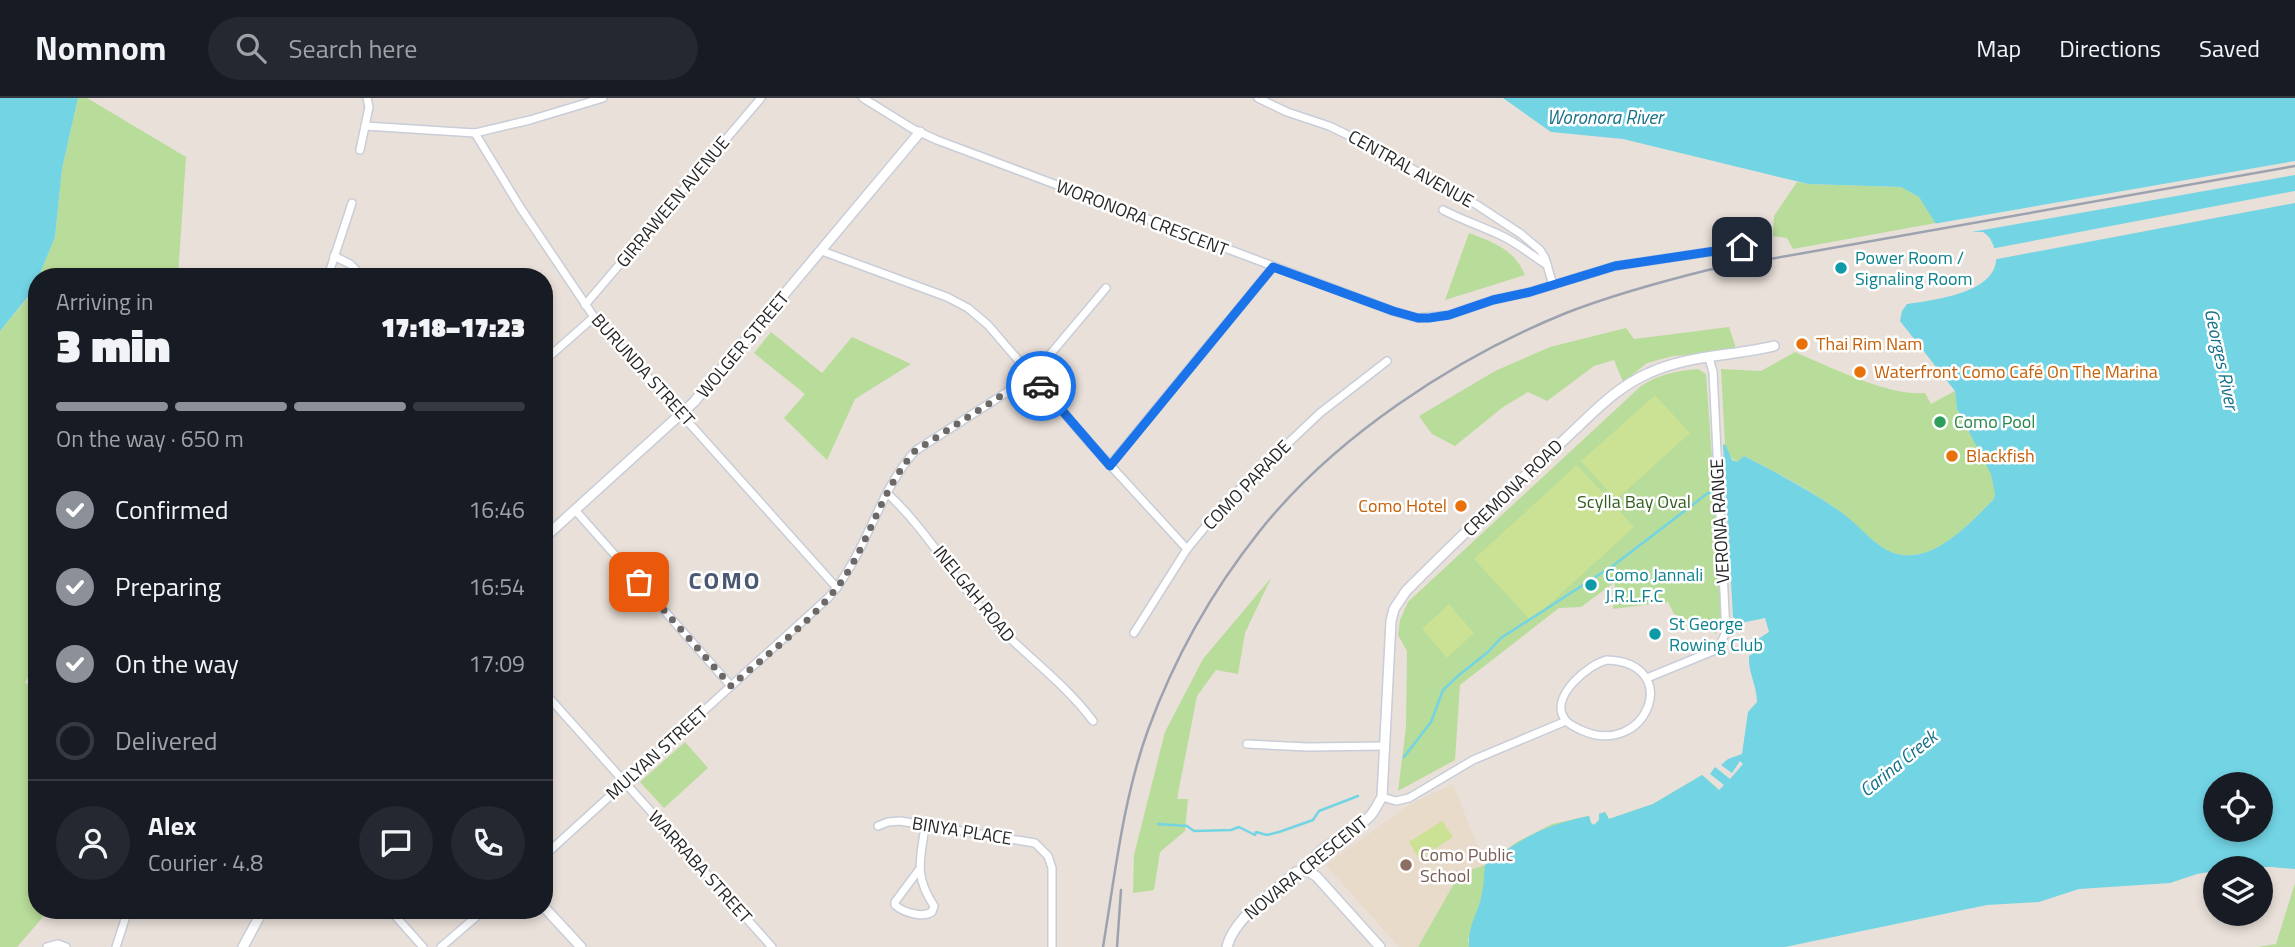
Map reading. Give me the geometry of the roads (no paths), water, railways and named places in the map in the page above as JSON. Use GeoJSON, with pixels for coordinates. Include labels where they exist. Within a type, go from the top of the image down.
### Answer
{"type":"FeatureCollection","features":[{"type":"Feature","properties":{"kind":"street"},"geometry":{"type":"LineString","coordinates":[[360,150],[369,107],[367,98]]}},
{"type":"Feature","properties":{"kind":"street"},"geometry":{"type":"LineString","coordinates":[[365,126],[475,133],[603,98]]}},
{"type":"Feature","properties":{"kind":"street","name":"GIRRAWEEN AVENUE"},"geometry":{"type":"LineString","coordinates":[[585,305],[761,98]]}},
{"type":"Feature","properties":{"kind":"street","name":"WORONORA CRESCENT"},"geometry":{"type":"LineString","coordinates":[[863,98],[920,132],[1273,267],[1418,318],[1449,315],[1493,300],[1553,285]]}},
{"type":"Feature","properties":{"kind":"street","name":"CENTRAL AVENUE"},"geometry":{"type":"LineString","coordinates":[[1258,98],[1287,113],[1352,136],[1452,190],[1534,244],[1545,258],[1553,285]]}},
{"type":"Feature","properties":{"kind":"street","name":"WOLGER STREET"},"geometry":{"type":"LineString","coordinates":[[553,530],[682,414],[710,384],[920,132]]}},
{"type":"Feature","properties":{"kind":"street","name":"BURUNDA STREET"},"geometry":{"type":"LineString","coordinates":[[475,133],[520,207],[594,317],[837,588]]}},
{"type":"Feature","properties":{"kind":"street"},"geometry":{"type":"LineString","coordinates":[[330,268],[352,203]]}},
{"type":"Feature","properties":{"kind":"street","name":"CENTRAL AVENUE"},"geometry":{"type":"LineString","coordinates":[[1443,210],[1498,234],[1548,265]]}},
{"type":"Feature","properties":{"kind":"street"},"geometry":{"type":"LineString","coordinates":[[1553,285],[1624,264],[1742,247]]}},
{"type":"Feature","properties":{"kind":"street"},"geometry":{"type":"LineString","coordinates":[[822,251],[968,308],[988,325],[1110,466],[1187,549]]}},
{"type":"Feature","properties":{"kind":"street"},"geometry":{"type":"LineString","coordinates":[[334,256],[354,268]]}},
{"type":"Feature","properties":{"kind":"street"},"geometry":{"type":"LineString","coordinates":[[1110,466],[1273,267]]}},
{"type":"Feature","properties":{"kind":"street","name":"MULYAN STREET"},"geometry":{"type":"LineString","coordinates":[[553,848],[810,616],[837,588],[852,565],[901,467],[915,451],[1032,376],[1106,288]]}},
{"type":"Feature","properties":{"kind":"street"},"geometry":{"type":"LineString","coordinates":[[553,353],[594,317]]}},
{"type":"Feature","properties":{"kind":"street","name":"CREMONA ROAD"},"geometry":{"type":"LineString","coordinates":[[1385,746],[1391,621],[1394,609],[1406,591],[1546,456],[1623,387],[1651,371],[1690,360],[1774,346]]}},
{"type":"Feature","properties":{"kind":"street","name":"VERONA RANGE"},"geometry":{"type":"LineString","coordinates":[[1647,678],[1713,651],[1725,637],[1713,372],[1709,358]]}},
{"type":"Feature","properties":{"kind":"street","name":"COMO PARADE"},"geometry":{"type":"LineString","coordinates":[[1134,634],[1187,549],[1224,503],[1320,413],[1387,361]]}},
{"type":"Feature","properties":{"kind":"street","name":"INELGAH ROAD"},"geometry":{"type":"LineString","coordinates":[[887,493],[910,514],[995,624],[1022,652],[1065,687],[1093,721]]}},
{"type":"Feature","properties":{"kind":"street"},"geometry":{"type":"LineString","coordinates":[[575,510],[731,686]]}},
{"type":"Feature","properties":{"kind":"street"},"geometry":{"type":"LineString","coordinates":[[1607,660],[1623,662],[1637,667],[1647,678],[1651,692],[1649,708],[1641,720],[1628,731],[1603,736],[1588,733],[1566,721],[1561,710],[1565,695],[1591,666],[1607,660]]}},
{"type":"Feature","properties":{"kind":"street","name":"WARRABA STREET"},"geometry":{"type":"LineString","coordinates":[[553,702],[772,947]]}},
{"type":"Feature","properties":{"kind":"street"},"geometry":{"type":"LineString","coordinates":[[1247,744],[1308,747],[1385,746],[1382,797],[1396,801],[1409,798],[1473,760],[1566,721]]}},
{"type":"Feature","properties":{"kind":"street","name":"NOVARA CRESCENT"},"geometry":{"type":"LineString","coordinates":[[1227,947],[1231,933],[1243,919],[1296,872],[1307,870],[1316,855],[1370,817],[1382,797]]}},
{"type":"Feature","properties":{"kind":"street","name":"BINYA PLACE"},"geometry":{"type":"LineString","coordinates":[[878,826],[894,821],[1035,843],[1044,851],[1052,868],[1052,947]]}},
{"type":"Feature","properties":{"kind":"street"},"geometry":{"type":"LineString","coordinates":[[918,871],[896,898],[895,905],[902,910],[926,916],[932,912],[934,905],[925,892],[918,871],[925,827]]}},
{"type":"Feature","properties":{"kind":"street"},"geometry":{"type":"LineString","coordinates":[[1307,870],[1318,877],[1380,947]]}},
{"type":"Feature","properties":{"kind":"street"},"geometry":{"type":"LineString","coordinates":[[553,917],[580,947]]}},
{"type":"Feature","properties":{"kind":"street"},"geometry":{"type":"LineString","coordinates":[[116,947],[125,919]]}},
{"type":"Feature","properties":{"kind":"street"},"geometry":{"type":"LineString","coordinates":[[243,947],[258,919]]}},
{"type":"Feature","properties":{"kind":"street"},"geometry":{"type":"LineString","coordinates":[[398,919],[423,947]]}},
{"type":"Feature","properties":{"kind":"street"},"geometry":{"type":"LineString","coordinates":[[442,947],[474,919]]}},
{"type":"Feature","properties":{"kind":"street"},"geometry":{"type":"LineString","coordinates":[[47,947],[58,944],[66,947]]}},
{"type":"Feature","properties":{"kind":"water"},"geometry":{"type":"Polygon","coordinates":[[[0,98],[78,98],[62,169],[55,237],[42,268],[28,268],[28,297],[0,331],[0,98]]]}},
{"type":"Feature","properties":{"kind":"water"},"geometry":{"type":"Polygon","coordinates":[[[1503,98],[2295,98],[2295,869],[2273,867],[2273,856],[2203,856],[2203,873],[2170,883],[2079,889],[2039,902],[1987,905],[1785,947],[1469,947],[1470,932],[1482,893],[1485,865],[1511,847],[1559,824],[1589,816],[1594,825],[1599,820],[1599,814],[1605,812],[1609,819],[1653,804],[1702,775],[1719,790],[1724,785],[1710,774],[1715,767],[1730,779],[1743,764],[1740,761],[1732,773],[1721,765],[1742,754],[1748,712],[1757,702],[1749,656],[1755,641],[1769,632],[1765,618],[1741,623],[1733,617],[1723,445],[1725,444],[1732,460],[1737,462],[1744,456],[1793,482],[1841,512],[1882,547],[1898,554],[1913,555],[1944,544],[1971,522],[1994,499],[1995,494],[1991,474],[1957,409],[1955,391],[1900,321],[1907,304],[1948,297],[1976,286],[1987,278],[1994,268],[1996,255],[1986,234],[1941,232],[1919,197],[1901,187],[1808,184],[1623,139],[1551,132],[1503,98]]]}},
{"type":"Feature","properties":{"kind":"waterway"},"geometry":{"type":"LineString","coordinates":[[1404,757],[1431,722],[1443,690],[1501,638],[1614,565],[1708,493],[1719,491]]}},
{"type":"Feature","properties":{"kind":"waterway"},"geometry":{"type":"LineString","coordinates":[[1158,824],[1187,826],[1194,831],[1231,830],[1239,827],[1255,835],[1256,832],[1267,835],[1313,820],[1319,811],[1358,796]]}},
{"type":"Feature","properties":{"kind":"railway"},"geometry":{"type":"LineString","coordinates":[[1103,947],[1121,837],[1139,756],[1170,677],[1210,602],[1259,532],[1289,497],[1360,433],[1440,377],[1524,331],[1583,306],[1708,270],[2295,166]]}},
{"type":"Feature","properties":{"kind":"railway"},"geometry":{"type":"LineString","coordinates":[[1117,947],[1121,890]]}},
{"type":"Feature","properties":{"kind":"place","name":"Power Room / Signaling Room"},"geometry":{"type":"Point","coordinates":[1841,268]}},
{"type":"Feature","properties":{"kind":"place","name":"Thai Rim Nam"},"geometry":{"type":"Point","coordinates":[1802,344]}},
{"type":"Feature","properties":{"kind":"place","name":"Waterfront Como Café On The Marina"},"geometry":{"type":"Point","coordinates":[1860,372]}},
{"type":"Feature","properties":{"kind":"place","name":"Como Pool"},"geometry":{"type":"Point","coordinates":[1940,422]}},
{"type":"Feature","properties":{"kind":"place","name":"Blackfish"},"geometry":{"type":"Point","coordinates":[1952,456]}},
{"type":"Feature","properties":{"kind":"place","name":"Como Hotel"},"geometry":{"type":"Point","coordinates":[1461,506]}},
{"type":"Feature","properties":{"kind":"place","name":"Como Jannali J.R.L.F.C"},"geometry":{"type":"Point","coordinates":[1591,585]}},
{"type":"Feature","properties":{"kind":"place","name":"St George Rowing Club"},"geometry":{"type":"Point","coordinates":[1655,634]}},
{"type":"Feature","properties":{"kind":"place","name":"Como Public School"},"geometry":{"type":"Point","coordinates":[1406,865]}},
{"type":"Feature","properties":{"kind":"district","name":"COMO"},"geometry":{"type":"Point","coordinates":[725,581]}},
{"type":"Feature","properties":{"kind":"water label","name":"Woronora River"},"geometry":{"type":"Point","coordinates":[1605,117]}},
{"type":"Feature","properties":{"kind":"water label","name":"Georges River"},"geometry":{"type":"Point","coordinates":[2222,359]}},
{"type":"Feature","properties":{"kind":"water label","name":"Carina Creek"},"geometry":{"type":"Point","coordinates":[1898,763]}},
{"type":"Feature","properties":{"kind":"park label","name":"Scylla Bay Oval"},"geometry":{"type":"Point","coordinates":[1634,502]}}]}
